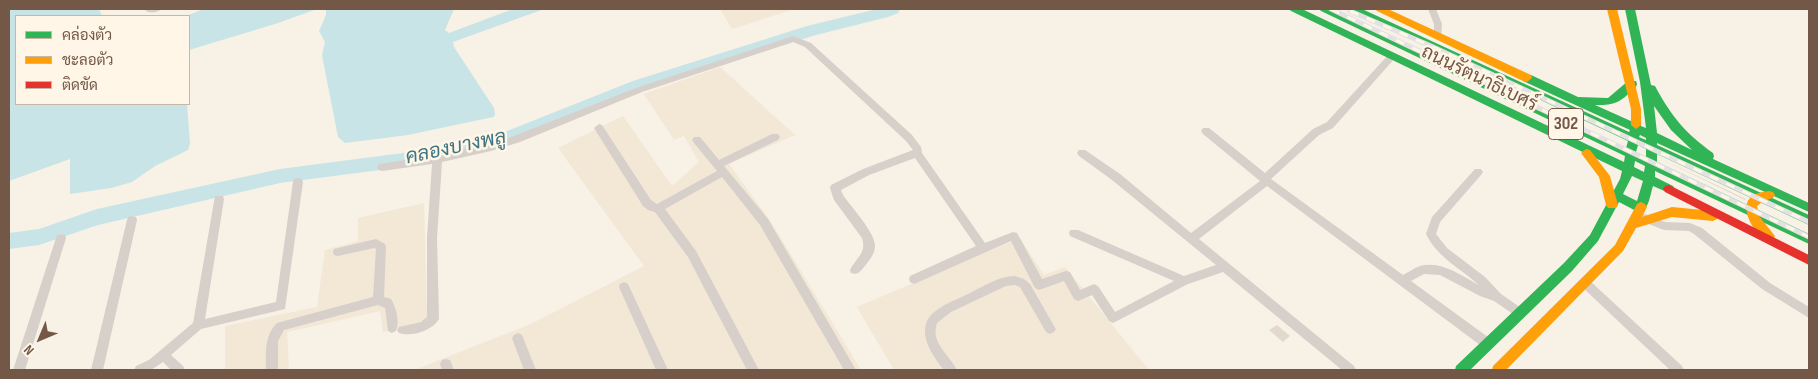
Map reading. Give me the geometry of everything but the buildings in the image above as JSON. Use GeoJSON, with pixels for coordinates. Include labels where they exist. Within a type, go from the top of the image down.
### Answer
{"type":"FeatureCollection","features":[{"type":"Feature","properties":{"kind":"main road","name":"ถนนรัตนาธิเบศร์"},"geometry":{"type":"LineString","coordinates":[[1294,9],[1628,169],[1809,260]]}},
{"type":"Feature","properties":{"kind":"main road","name":"ถนนรัตนาธิเบศร์"},"geometry":{"type":"LineString","coordinates":[[1324,9],[1809,239]]}},
{"type":"Feature","properties":{"kind":"main road","name":"ถนนรัตนาธิเบศร์"},"geometry":{"type":"LineString","coordinates":[[1354,9],[1809,220]]}},
{"type":"Feature","properties":{"kind":"main road","name":"ถนนรัตนาธิเบศร์"},"geometry":{"type":"LineString","coordinates":[[1380,9],[1809,208]]}},
{"type":"Feature","properties":{"kind":"main road"},"geometry":{"type":"LineString","coordinates":[[1461,370],[1568,267],[1594,238],[1626,179],[1636,129],[1636,109],[1632,84],[1612,9]]}},
{"type":"Feature","properties":{"kind":"main road"},"geometry":{"type":"LineString","coordinates":[[1498,370],[1619,248],[1633,224],[1643,213],[1650,180],[1651,136],[1644,72],[1630,9]]}},
{"type":"Feature","properties":{"kind":"main road"},"geometry":{"type":"LineString","coordinates":[[1467,92],[1494,101],[1505,100],[1516,94],[1518,89],[1516,80],[1494,63]]}},
{"type":"Feature","properties":{"kind":"main road"},"geometry":{"type":"LineString","coordinates":[[1644,72],[1655,103],[1676,131],[1694,146],[1754,184]]}},
{"type":"Feature","properties":{"kind":"main road"},"geometry":{"type":"LineString","coordinates":[[1532,81],[1575,98],[1593,102],[1609,101],[1617,98],[1625,88],[1632,84]]}},
{"type":"Feature","properties":{"kind":"main road"},"geometry":{"type":"LineString","coordinates":[[1571,142],[1595,162],[1608,183],[1614,200],[1643,213],[1686,211],[1728,220]]}},
{"type":"Feature","properties":{"kind":"main road"},"geometry":{"type":"LineString","coordinates":[[1783,248],[1754,221],[1750,211],[1752,201],[1766,194],[1778,195],[1793,200]]}},
{"type":"Feature","properties":{"kind":"street"},"geometry":{"type":"LineString","coordinates":[[148,9],[157,9]]}},
{"type":"Feature","properties":{"kind":"street"},"geometry":{"type":"LineString","coordinates":[[1432,9],[1438,24],[1438,36]]}},
{"type":"Feature","properties":{"kind":"street"},"geometry":{"type":"LineString","coordinates":[[382,167],[437,159],[492,147],[517,139],[639,90],[793,39],[808,45],[910,138],[917,147],[917,154],[983,248]]}},
{"type":"Feature","properties":{"kind":"street"},"geometry":{"type":"LineString","coordinates":[[1190,240],[1266,180],[1316,132],[1330,124],[1392,56]]}},
{"type":"Feature","properties":{"kind":"street"},"geometry":{"type":"LineString","coordinates":[[598,128],[647,203],[652,207],[658,208],[720,168],[775,137]]}},
{"type":"Feature","properties":{"kind":"street"},"geometry":{"type":"LineString","coordinates":[[1206,131],[1266,180],[1488,344]]}},
{"type":"Feature","properties":{"kind":"street"},"geometry":{"type":"LineString","coordinates":[[698,140],[764,222],[850,370]]}},
{"type":"Feature","properties":{"kind":"street"},"geometry":{"type":"LineString","coordinates":[[1082,153],[1116,177],[1190,240],[1350,370]]}},
{"type":"Feature","properties":{"kind":"street"},"geometry":{"type":"LineString","coordinates":[[855,270],[868,254],[870,245],[867,236],[838,197],[835,188],[866,172],[917,154]]}},
{"type":"Feature","properties":{"kind":"street"},"geometry":{"type":"LineString","coordinates":[[272,370],[272,338],[275,331],[281,326],[378,300],[386,302],[390,307],[398,329],[425,326],[430,323],[433,319],[432,238],[437,159]]}},
{"type":"Feature","properties":{"kind":"street"},"geometry":{"type":"LineString","coordinates":[[1478,172],[1436,220],[1431,234],[1435,244],[1483,281],[1497,297],[1520,313]]}},
{"type":"Feature","properties":{"kind":"street"},"geometry":{"type":"LineString","coordinates":[[140,370],[153,364],[198,325],[281,306],[298,182]]}},
{"type":"Feature","properties":{"kind":"street"},"geometry":{"type":"LineString","coordinates":[[198,325],[219,199]]}},
{"type":"Feature","properties":{"kind":"street"},"geometry":{"type":"LineString","coordinates":[[658,208],[692,254],[753,370]]}},
{"type":"Feature","properties":{"kind":"street"},"geometry":{"type":"LineString","coordinates":[[1643,213],[1664,226],[1690,227],[1698,231],[1766,286],[1809,313]]}},
{"type":"Feature","properties":{"kind":"street"},"geometry":{"type":"LineString","coordinates":[[97,370],[132,220]]}},
{"type":"Feature","properties":{"kind":"street"},"geometry":{"type":"LineString","coordinates":[[1074,233],[1184,281]]}},
{"type":"Feature","properties":{"kind":"street"},"geometry":{"type":"LineString","coordinates":[[914,279],[1013,236],[1039,285],[1066,275],[1078,296],[1094,290],[1113,318],[1184,281],[1224,267]]}},
{"type":"Feature","properties":{"kind":"street"},"geometry":{"type":"LineString","coordinates":[[20,370],[61,238]]}},
{"type":"Feature","properties":{"kind":"street"},"geometry":{"type":"LineString","coordinates":[[338,252],[376,243],[381,247],[378,300]]}},
{"type":"Feature","properties":{"kind":"street"},"geometry":{"type":"LineString","coordinates":[[1402,281],[1422,270],[1431,269],[1442,271],[1484,293],[1497,297]]}},
{"type":"Feature","properties":{"kind":"street"},"geometry":{"type":"LineString","coordinates":[[951,370],[940,357],[930,337],[931,324],[939,314],[1013,280],[1021,282],[1026,287],[1050,329]]}},
{"type":"Feature","properties":{"kind":"street"},"geometry":{"type":"LineString","coordinates":[[1585,283],[1678,370]]}},
{"type":"Feature","properties":{"kind":"street"},"geometry":{"type":"LineString","coordinates":[[624,287],[662,370]]}},
{"type":"Feature","properties":{"kind":"street"},"geometry":{"type":"LineString","coordinates":[[518,338],[530,370]]}},
{"type":"Feature","properties":{"kind":"street"},"geometry":{"type":"LineString","coordinates":[[163,355],[179,370]]}},
{"type":"Feature","properties":{"kind":"shaded area"},"geometry":{"type":"Polygon","coordinates":[[[720,9],[794,9],[732,29],[720,9]]]}},
{"type":"Feature","properties":{"kind":"shaded area"},"geometry":{"type":"Polygon","coordinates":[[[720,67],[795,135],[729,164],[771,222],[861,370],[414,370],[531,324],[644,266],[558,148],[623,116],[672,186],[699,162],[684,136],[674,140],[644,94],[720,67]]]}},
{"type":"Feature","properties":{"kind":"shaded area"},"geometry":{"type":"Polygon","coordinates":[[[424,203],[427,320],[383,332],[380,311],[287,332],[289,370],[225,370],[225,326],[317,307],[325,250],[358,241],[358,218],[424,203]]]}},
{"type":"Feature","properties":{"kind":"shaded area"},"geometry":{"type":"Polygon","coordinates":[[[1020,238],[1044,275],[1065,267],[1149,370],[894,370],[857,307],[1020,238]]]}},
{"type":"Feature","properties":{"kind":"water"},"geometry":{"type":"Polygon","coordinates":[[[9,9],[99,9],[102,15],[15,15],[15,105],[187,105],[190,144],[188,150],[155,166],[132,182],[111,188],[70,194],[70,159],[9,181],[9,9]]]}},
{"type":"Feature","properties":{"kind":"water"},"geometry":{"type":"Polygon","coordinates":[[[204,9],[317,9],[190,50],[189,15],[204,9]]]}},
{"type":"Feature","properties":{"kind":"water"},"geometry":{"type":"Polygon","coordinates":[[[317,9],[454,9],[445,30],[449,33],[513,9],[544,9],[453,42],[454,47],[494,108],[495,115],[493,117],[408,135],[345,143],[338,137],[322,55],[325,42],[319,31],[326,15],[326,10],[317,9]]]}},
{"type":"Feature","properties":{"kind":"waterway","name":"คลองบางพลู"},"geometry":{"type":"LineString","coordinates":[[9,241],[39,237],[97,217],[280,176],[426,157],[505,139],[639,85],[813,30],[892,9]]}},
{"type":"Feature","properties":{"kind":"railway"},"geometry":{"type":"LineString","coordinates":[[1331,9],[1809,237]]}},
{"type":"Feature","properties":{"kind":"railway"},"geometry":{"type":"LineString","coordinates":[[1350,11],[1431,46],[1809,222]]}},
{"type":"Feature","properties":{"kind":"traffic: fast"},"geometry":{"type":"LineString","coordinates":[[1294,9],[1669,189]]}},
{"type":"Feature","properties":{"kind":"traffic: fast"},"geometry":{"type":"LineString","coordinates":[[1324,9],[1809,239]]}},
{"type":"Feature","properties":{"kind":"traffic: fast"},"geometry":{"type":"LineString","coordinates":[[1354,9],[1809,220]]}},
{"type":"Feature","properties":{"kind":"traffic: fast"},"geometry":{"type":"LineString","coordinates":[[1630,9],[1646,82],[1651,136],[1648,186],[1641,207]]}},
{"type":"Feature","properties":{"kind":"traffic: fast"},"geometry":{"type":"LineString","coordinates":[[1527,78],[1809,208]]}},
{"type":"Feature","properties":{"kind":"traffic: fast"},"geometry":{"type":"LineString","coordinates":[[1581,100],[1609,102],[1617,98],[1632,84]]}},
{"type":"Feature","properties":{"kind":"traffic: fast"},"geometry":{"type":"LineString","coordinates":[[1651,89],[1661,110],[1668,119],[1682,135],[1709,156]]}},
{"type":"Feature","properties":{"kind":"traffic: fast"},"geometry":{"type":"LineString","coordinates":[[1461,370],[1568,267],[1594,238],[1626,179],[1636,125]]}},
{"type":"Feature","properties":{"kind":"traffic: fast"},"geometry":{"type":"LineString","coordinates":[[1617,196],[1640,208]]}},
{"type":"Feature","properties":{"kind":"traffic: slow"},"geometry":{"type":"LineString","coordinates":[[1380,9],[1527,78]]}},
{"type":"Feature","properties":{"kind":"traffic: slow"},"geometry":{"type":"LineString","coordinates":[[1612,9],[1636,109],[1636,125]]}},
{"type":"Feature","properties":{"kind":"traffic: slow"},"geometry":{"type":"LineString","coordinates":[[1586,153],[1604,176],[1612,205]]}},
{"type":"Feature","properties":{"kind":"traffic: slow"},"geometry":{"type":"LineString","coordinates":[[1769,195],[1759,198],[1751,206],[1754,218],[1769,236]]}},
{"type":"Feature","properties":{"kind":"traffic: slow"},"geometry":{"type":"LineString","coordinates":[[1498,370],[1619,248],[1641,207]]}},
{"type":"Feature","properties":{"kind":"traffic: slow"},"geometry":{"type":"LineString","coordinates":[[1633,224],[1672,212],[1713,216]]}},
{"type":"Feature","properties":{"kind":"traffic: jam"},"geometry":{"type":"LineString","coordinates":[[1669,189],[1809,260]]}}]}
